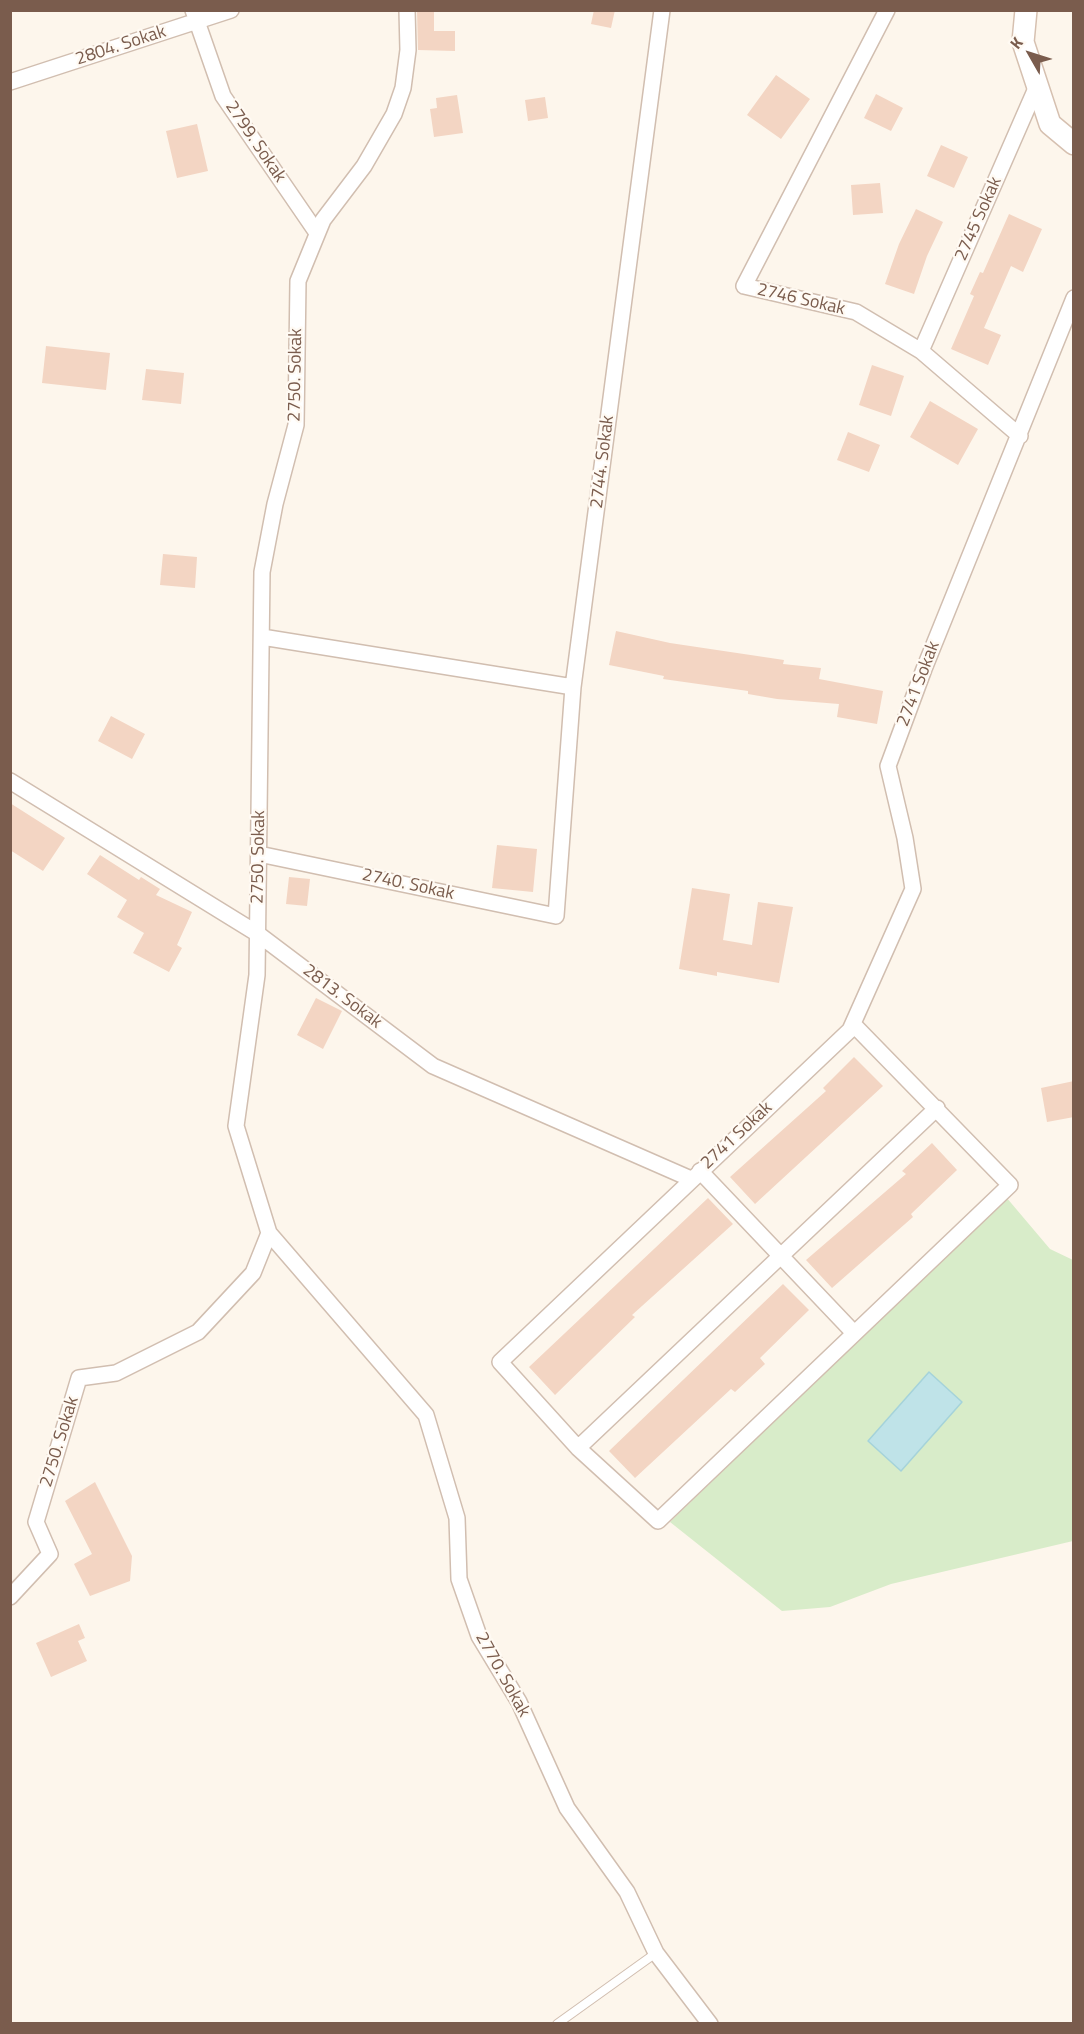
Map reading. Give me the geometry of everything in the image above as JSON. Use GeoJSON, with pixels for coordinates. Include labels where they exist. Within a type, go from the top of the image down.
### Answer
{"type":"FeatureCollection","features":[{"type":"Feature","properties":{"kind":"street","name":"2804. Sokak"},"geometry":{"type":"LineString","coordinates":[[10,81],[195,16],[231,10]]}},
{"type":"Feature","properties":{"kind":"street","name":"2750. Sokak"},"geometry":{"type":"LineString","coordinates":[[10,1597],[50,1554],[36,1522],[79,1378],[116,1373],[198,1332],[253,1273],[269,1233],[236,1126],[257,975],[262,572],[275,504],[296,425],[298,281],[323,220],[364,166],[394,114],[403,88],[408,50],[407,10]]}},
{"type":"Feature","properties":{"kind":"street","name":"2744. Sokak"},"geometry":{"type":"LineString","coordinates":[[556,916],[573,687],[662,10]]}},
{"type":"Feature","properties":{"kind":"street","name":"2746 Sokak"},"geometry":{"type":"LineString","coordinates":[[886,10],[744,286],[856,312],[921,351],[1020,436]]}},
{"type":"Feature","properties":{"kind":"street"},"geometry":{"type":"LineString","coordinates":[[1026,10],[1023,42],[1050,124],[1074,144]]}},
{"type":"Feature","properties":{"kind":"street","name":"2799. Sokak"},"geometry":{"type":"LineString","coordinates":[[195,16],[223,96],[317,233]]}},
{"type":"Feature","properties":{"kind":"street","name":"2745 Sokak"},"geometry":{"type":"LineString","coordinates":[[921,351],[1037,86]]}},
{"type":"Feature","properties":{"kind":"street","name":"2741 Sokak"},"geometry":{"type":"LineString","coordinates":[[578,1448],[500,1362],[850,1030],[913,890],[905,838],[888,766],[946,615],[1074,298]]}},
{"type":"Feature","properties":{"kind":"street"},"geometry":{"type":"LineString","coordinates":[[262,637],[573,687]]}},
{"type":"Feature","properties":{"kind":"street","name":"2813. Sokak"},"geometry":{"type":"LineString","coordinates":[[10,781],[258,934],[433,1066],[696,1175]]}},
{"type":"Feature","properties":{"kind":"street","name":"2740. Sokak"},"geometry":{"type":"LineString","coordinates":[[260,854],[556,916]]}},
{"type":"Feature","properties":{"kind":"street"},"geometry":{"type":"LineString","coordinates":[[853,1024],[937,1108],[1010,1185],[658,1521],[578,1448],[937,1108]]}},
{"type":"Feature","properties":{"kind":"street"},"geometry":{"type":"LineString","coordinates":[[696,1175],[781,1256],[854,1333]]}},
{"type":"Feature","properties":{"kind":"street","name":"2770. Sokak"},"geometry":{"type":"LineString","coordinates":[[269,1233],[426,1415],[457,1518],[459,1579],[479,1636],[519,1702],[567,1808],[627,1892],[656,1953],[710,2024]]}},
{"type":"Feature","properties":{"kind":"lane"},"geometry":{"type":"LineString","coordinates":[[557,2024],[656,1953]]}},
{"type":"Feature","properties":{"kind":"green space"},"geometry":{"type":"Polygon","coordinates":[[[1006,1197],[1050,1249],[1073,1260],[1073,1541],[891,1584],[830,1607],[782,1611],[670,1522],[1006,1197]]]}},
{"type":"Feature","properties":{"kind":"water"},"geometry":{"type":"Polygon","coordinates":[[[929,1372],[962,1402],[901,1471],[868,1441],[929,1372]]]}},
{"type":"Feature","properties":{"kind":"building"},"geometry":{"type":"Polygon","coordinates":[[[594,10],[615,10],[611,28],[591,24],[594,10]]]}},
{"type":"Feature","properties":{"kind":"building"},"geometry":{"type":"Polygon","coordinates":[[[417,11],[434,11],[434,31],[455,31],[455,51],[418,50],[417,11]]]}},
{"type":"Feature","properties":{"kind":"building"},"geometry":{"type":"Polygon","coordinates":[[[776,75],[810,99],[781,139],[747,115],[776,75]]]}},
{"type":"Feature","properties":{"kind":"building"},"geometry":{"type":"Polygon","coordinates":[[[876,94],[903,108],[891,131],[864,118],[876,94]]]}},
{"type":"Feature","properties":{"kind":"building"},"geometry":{"type":"Polygon","coordinates":[[[457,95],[463,133],[434,137],[430,109],[437,108],[436,98],[457,95]]]}},
{"type":"Feature","properties":{"kind":"building"},"geometry":{"type":"Polygon","coordinates":[[[545,97],[548,118],[528,121],[525,100],[545,97]]]}},
{"type":"Feature","properties":{"kind":"building"},"geometry":{"type":"Polygon","coordinates":[[[197,124],[208,171],[177,178],[166,131],[197,124]]]}},
{"type":"Feature","properties":{"kind":"building"},"geometry":{"type":"Polygon","coordinates":[[[941,145],[968,157],[954,188],[927,176],[941,145]]]}},
{"type":"Feature","properties":{"kind":"building"},"geometry":{"type":"Polygon","coordinates":[[[880,183],[883,213],[853,215],[851,185],[880,183]]]}},
{"type":"Feature","properties":{"kind":"building"},"geometry":{"type":"Polygon","coordinates":[[[916,209],[943,222],[927,256],[914,294],[885,284],[899,244],[916,209]]]}},
{"type":"Feature","properties":{"kind":"building"},"geometry":{"type":"Polygon","coordinates":[[[1009,214],[1042,229],[1023,272],[1011,266],[984,328],[1001,335],[988,365],[951,349],[974,296],[970,294],[980,272],[983,273],[1009,214]]]}},
{"type":"Feature","properties":{"kind":"building"},"geometry":{"type":"Polygon","coordinates":[[[46,346],[110,353],[106,390],[42,383],[46,346]]]}},
{"type":"Feature","properties":{"kind":"building"},"geometry":{"type":"Polygon","coordinates":[[[872,365],[904,376],[891,416],[859,405],[872,365]]]}},
{"type":"Feature","properties":{"kind":"building"},"geometry":{"type":"Polygon","coordinates":[[[146,369],[184,373],[181,404],[142,400],[146,369]]]}},
{"type":"Feature","properties":{"kind":"building"},"geometry":{"type":"Polygon","coordinates":[[[930,401],[978,429],[958,465],[910,437],[930,401]]]}},
{"type":"Feature","properties":{"kind":"building"},"geometry":{"type":"Polygon","coordinates":[[[848,432],[880,445],[869,472],[837,460],[848,432]]]}},
{"type":"Feature","properties":{"kind":"building"},"geometry":{"type":"Polygon","coordinates":[[[163,554],[197,557],[195,588],[160,585],[163,554]]]}},
{"type":"Feature","properties":{"kind":"building"},"geometry":{"type":"Polygon","coordinates":[[[616,631],[670,643],[784,660],[783,664],[821,668],[819,679],[883,691],[877,724],[837,717],[839,704],[777,699],[748,694],[748,691],[663,679],[664,676],[609,665],[616,631]]]}},
{"type":"Feature","properties":{"kind":"building"},"geometry":{"type":"Polygon","coordinates":[[[111,716],[145,734],[132,759],[98,741],[111,716]]]}},
{"type":"Feature","properties":{"kind":"building"},"geometry":{"type":"Polygon","coordinates":[[[10,803],[65,838],[43,871],[10,850],[10,803]]]}},
{"type":"Feature","properties":{"kind":"building"},"geometry":{"type":"Polygon","coordinates":[[[497,845],[537,849],[533,892],[492,888],[497,845]]]}},
{"type":"Feature","properties":{"kind":"building"},"geometry":{"type":"Polygon","coordinates":[[[100,855],[139,880],[141,877],[160,889],[156,895],[192,912],[177,945],[182,948],[169,972],[133,953],[144,933],[117,917],[127,900],[87,874],[100,855]]]}},
{"type":"Feature","properties":{"kind":"building"},"geometry":{"type":"Polygon","coordinates":[[[289,877],[310,879],[307,906],[286,904],[289,877]]]}},
{"type":"Feature","properties":{"kind":"building"},"geometry":{"type":"Polygon","coordinates":[[[692,888],[730,894],[723,940],[752,945],[758,902],[793,907],[779,983],[717,972],[717,976],[679,969],[692,888]]]}},
{"type":"Feature","properties":{"kind":"building"},"geometry":{"type":"Polygon","coordinates":[[[316,998],[342,1011],[323,1049],[297,1035],[316,998]]]}},
{"type":"Feature","properties":{"kind":"building"},"geometry":{"type":"Polygon","coordinates":[[[854,1057],[883,1086],[755,1204],[730,1177],[826,1091],[823,1088],[854,1057]]]}},
{"type":"Feature","properties":{"kind":"building"},"geometry":{"type":"Polygon","coordinates":[[[1074,1081],[1074,1117],[1047,1122],[1041,1088],[1074,1081]]]}},
{"type":"Feature","properties":{"kind":"building"},"geometry":{"type":"Polygon","coordinates":[[[932,1143],[957,1170],[911,1214],[913,1217],[832,1288],[806,1260],[906,1174],[902,1171],[932,1143]]]}},
{"type":"Feature","properties":{"kind":"building"},"geometry":{"type":"Polygon","coordinates":[[[708,1198],[733,1224],[632,1315],[635,1317],[555,1395],[529,1367],[708,1198]]]}},
{"type":"Feature","properties":{"kind":"building"},"geometry":{"type":"Polygon","coordinates":[[[783,1284],[809,1310],[760,1358],[765,1364],[735,1392],[731,1389],[635,1478],[609,1451],[783,1284]]]}},
{"type":"Feature","properties":{"kind":"building"},"geometry":{"type":"Polygon","coordinates":[[[95,1482],[132,1556],[130,1581],[90,1596],[74,1564],[92,1554],[65,1501],[95,1482]]]}},
{"type":"Feature","properties":{"kind":"building"},"geometry":{"type":"Polygon","coordinates":[[[79,1624],[85,1638],[78,1641],[87,1661],[51,1677],[36,1643],[79,1624]]]}}]}
